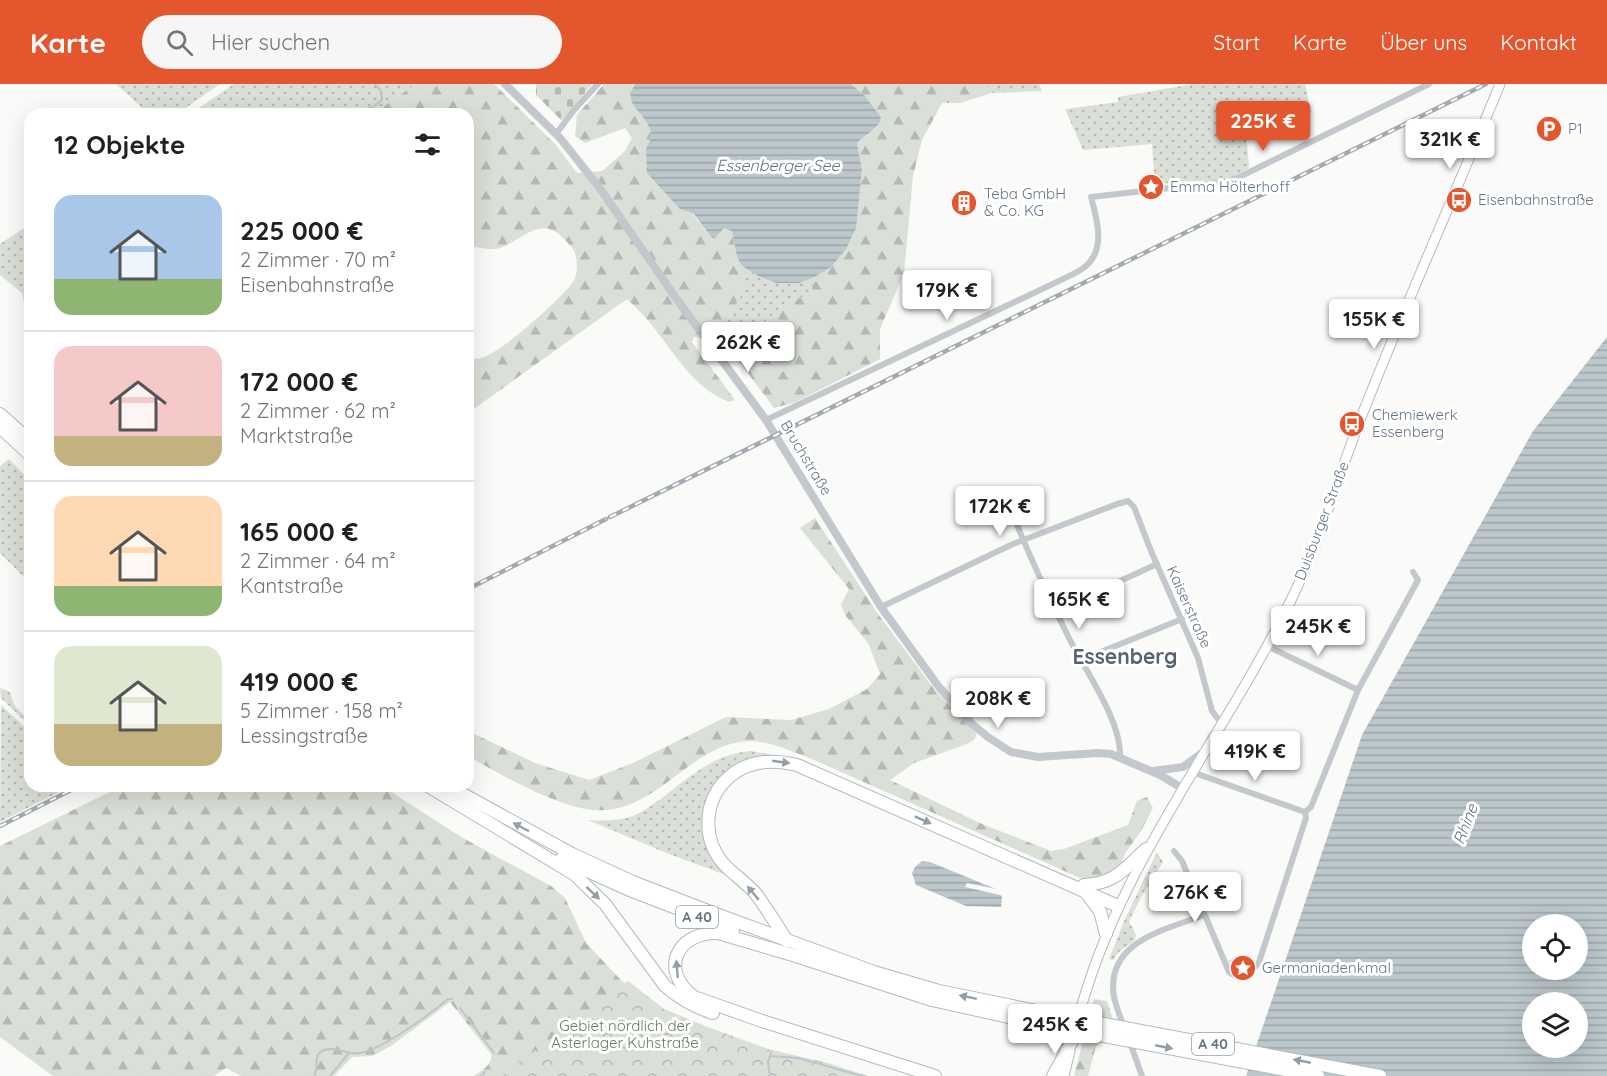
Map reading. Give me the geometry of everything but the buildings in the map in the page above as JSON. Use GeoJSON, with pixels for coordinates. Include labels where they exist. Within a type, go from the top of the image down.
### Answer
{"type":"FeatureCollection","features":[{"type":"Feature","properties":{"kind":"highway"},"geometry":{"type":"LineString","coordinates":[[0,414],[24,436]]}},
{"type":"Feature","properties":{"kind":"highway"},"geometry":{"type":"LineString","coordinates":[[0,427],[24,449]]}},
{"type":"Feature","properties":{"kind":"highway"},"geometry":{"type":"LineString","coordinates":[[787,941],[754,893],[723,864],[715,851],[708,822],[715,794],[725,781],[735,772],[753,763],[769,760],[797,765],[1119,903]]}},
{"type":"Feature","properties":{"kind":"highway","name":"A 40"},"geometry":{"type":"LineString","coordinates":[[438,792],[511,836],[632,891],[888,987],[975,1011],[1045,1019],[1380,1076]]}},
{"type":"Feature","properties":{"kind":"highway","name":"A 40"},"geometry":{"type":"LineString","coordinates":[[459,792],[572,854],[633,882],[874,972],[1045,1019],[1318,1076]]}},
{"type":"Feature","properties":{"kind":"highway"},"geometry":{"type":"LineString","coordinates":[[511,836],[574,874],[605,904],[656,975],[678,997],[705,1010],[855,1054],[918,1076]]}},
{"type":"Feature","properties":{"kind":"highway"},"geometry":{"type":"LineString","coordinates":[[1084,888],[1111,880],[1146,849]]}},
{"type":"Feature","properties":{"kind":"highway"},"geometry":{"type":"LineString","coordinates":[[1084,888],[1097,904],[1106,934]]}},
{"type":"Feature","properties":{"kind":"highway"},"geometry":{"type":"LineString","coordinates":[[888,987],[718,933],[706,933],[693,937],[681,947],[676,960],[676,975],[685,990],[694,997],[935,1076]]}},
{"type":"Feature","properties":{"kind":"highway"},"geometry":{"type":"LineString","coordinates":[[1053,1076],[1072,1041]]}},
{"type":"Feature","properties":{"kind":"main road","name":"Duisburger Straße"},"geometry":{"type":"LineString","coordinates":[[1064,1076],[1083,998],[1119,903],[1146,849],[1268,646],[1293,597],[1316,543],[1368,400],[1500,84]]}},
{"type":"Feature","properties":{"kind":"street","name":"Bruchstraße"},"geometry":{"type":"LineString","coordinates":[[506,84],[556,135],[599,186],[678,301],[766,420],[880,607],[954,705],[972,724],[1002,747],[1021,755],[1038,758],[1098,753],[1123,758]]}},
{"type":"Feature","properties":{"kind":"street"},"geometry":{"type":"LineString","coordinates":[[556,135],[574,110],[598,84]]}},
{"type":"Feature","properties":{"kind":"street"},"geometry":{"type":"LineString","coordinates":[[766,420],[1086,266],[1098,243],[1098,224],[1091,197],[1231,181],[1429,84]]}},
{"type":"Feature","properties":{"kind":"street","name":"Kaiserstraße"},"geometry":{"type":"LineString","coordinates":[[1023,541],[1128,501],[1134,507],[1182,619],[1201,667],[1212,711],[1222,724]]}},
{"type":"Feature","properties":{"kind":"street"},"geometry":{"type":"LineString","coordinates":[[1010,507],[1023,541],[1104,703],[1118,738],[1123,758],[1182,788]]}},
{"type":"Feature","properties":{"kind":"street"},"geometry":{"type":"LineString","coordinates":[[880,607],[1023,541]]}},
{"type":"Feature","properties":{"kind":"street"},"geometry":{"type":"LineString","coordinates":[[1057,610],[1157,564]]}},
{"type":"Feature","properties":{"kind":"street"},"geometry":{"type":"LineString","coordinates":[[1305,812],[1311,807],[1358,690],[1418,580],[1413,572]]}},
{"type":"Feature","properties":{"kind":"street"},"geometry":{"type":"LineString","coordinates":[[1081,660],[1182,619]]}},
{"type":"Feature","properties":{"kind":"street"},"geometry":{"type":"LineString","coordinates":[[1268,646],[1358,690]]}},
{"type":"Feature","properties":{"kind":"street"},"geometry":{"type":"LineString","coordinates":[[1150,771],[1183,767],[1203,752]]}},
{"type":"Feature","properties":{"kind":"street"},"geometry":{"type":"LineString","coordinates":[[1192,772],[1305,812]]}},
{"type":"Feature","properties":{"kind":"street"},"geometry":{"type":"LineString","coordinates":[[1174,851],[1182,861],[1226,965],[1234,976],[1248,975],[1259,962],[1306,818],[1305,812]]}},
{"type":"Feature","properties":{"kind":"street"},"geometry":{"type":"LineString","coordinates":[[1142,1076],[1116,1005],[1114,982],[1118,962],[1132,946],[1204,915]]}},
{"type":"Feature","properties":{"kind":"green space"},"geometry":{"type":"Polygon","coordinates":[[[116,84],[220,84],[186,108],[142,108],[116,84]]]}},
{"type":"Feature","properties":{"kind":"green space"},"geometry":{"type":"Polygon","coordinates":[[[234,84],[416,84],[383,108],[199,108],[234,84]]]}},
{"type":"Feature","properties":{"kind":"green space"},"geometry":{"type":"Polygon","coordinates":[[[416,84],[494,84],[556,145],[577,173],[602,171],[625,151],[632,138],[625,128],[585,143],[575,136],[577,115],[604,84],[635,84],[631,95],[632,104],[647,123],[652,134],[646,149],[680,209],[693,214],[712,238],[715,238],[724,228],[732,231],[737,257],[746,282],[743,294],[718,328],[725,340],[694,337],[692,342],[735,400],[729,402],[705,388],[627,299],[474,408],[474,359],[495,352],[519,334],[567,290],[575,279],[576,258],[567,242],[556,232],[548,229],[532,231],[496,249],[474,247],[474,108],[383,108],[416,84]]]}},
{"type":"Feature","properties":{"kind":"green space"},"geometry":{"type":"Polygon","coordinates":[[[536,84],[592,84],[562,121],[536,95],[536,84]]]}},
{"type":"Feature","properties":{"kind":"green space"},"geometry":{"type":"Polygon","coordinates":[[[851,84],[985,84],[992,93],[960,103],[942,103],[922,140],[913,176],[904,273],[880,329],[880,359],[796,402],[774,408],[741,364],[746,340],[784,304],[812,293],[813,278],[831,267],[859,197],[862,169],[857,143],[875,129],[881,117],[865,96],[851,84]]]}},
{"type":"Feature","properties":{"kind":"green space"},"geometry":{"type":"Polygon","coordinates":[[[985,84],[1039,84],[1042,91],[992,93],[985,84]]]}},
{"type":"Feature","properties":{"kind":"green space"},"geometry":{"type":"Polygon","coordinates":[[[1193,84],[1305,84],[1311,112],[1246,131],[1249,168],[1229,179],[1155,184],[1152,144],[1083,150],[1065,109],[1118,102],[1118,97],[1193,84]]]}},
{"type":"Feature","properties":{"kind":"green space"},"geometry":{"type":"Polygon","coordinates":[[[24,228],[24,304],[22,293],[0,275],[0,244],[24,228]]]}},
{"type":"Feature","properties":{"kind":"green space"},"geometry":{"type":"Polygon","coordinates":[[[742,266],[758,276],[799,283],[813,278],[813,293],[784,304],[746,340],[741,364],[717,328],[744,289],[742,266]]]}},
{"type":"Feature","properties":{"kind":"green space"},"geometry":{"type":"Polygon","coordinates":[[[9,459],[24,475],[24,577],[0,553],[0,466],[9,459]]]}},
{"type":"Feature","properties":{"kind":"green space"},"geometry":{"type":"Polygon","coordinates":[[[815,518],[878,614],[935,690],[977,734],[974,740],[967,744],[914,763],[890,780],[982,824],[1051,851],[1064,849],[1128,825],[1137,801],[1147,797],[1153,808],[1141,831],[1126,852],[1118,870],[1089,882],[814,760],[766,743],[749,741],[727,745],[690,765],[636,802],[616,809],[594,810],[563,803],[512,780],[474,759],[474,734],[535,763],[589,780],[633,763],[726,717],[791,720],[829,709],[867,689],[880,674],[868,643],[845,615],[841,605],[849,589],[800,528],[815,518]]]}},
{"type":"Feature","properties":{"kind":"green space"},"geometry":{"type":"Polygon","coordinates":[[[0,688],[10,693],[15,706],[24,715],[24,720],[1,698],[0,688]]]}},
{"type":"Feature","properties":{"kind":"green space"},"geometry":{"type":"Polygon","coordinates":[[[1,705],[24,726],[24,792],[59,792],[0,822],[1,705]]]}},
{"type":"Feature","properties":{"kind":"green space"},"geometry":{"type":"Polygon","coordinates":[[[751,751],[783,757],[720,781],[710,848],[726,875],[588,820],[615,820],[634,815],[651,806],[703,767],[738,753],[751,751]]]}},
{"type":"Feature","properties":{"kind":"green space"},"geometry":{"type":"Polygon","coordinates":[[[110,792],[391,792],[461,837],[551,886],[565,898],[586,943],[619,978],[645,1001],[821,1076],[474,1076],[489,1064],[491,1054],[450,1002],[391,1046],[372,1056],[352,1057],[334,1076],[241,1076],[226,1068],[214,1076],[53,1076],[0,1037],[0,846],[110,792]]]}},
{"type":"Feature","properties":{"kind":"green space"},"geometry":{"type":"Polygon","coordinates":[[[1157,852],[1163,862],[1129,921],[1136,935],[1135,940],[1120,951],[1113,960],[1109,959],[1125,919],[1157,852]]]}},
{"type":"Feature","properties":{"kind":"green space"},"geometry":{"type":"Polygon","coordinates":[[[1240,956],[1255,960],[1249,971],[1237,971],[1228,961],[1240,956]]]}},
{"type":"Feature","properties":{"kind":"green space","name":"Gebiet nördlich der Asterlager Kuhstraße"},"geometry":{"type":"Polygon","coordinates":[[[628,981],[664,1009],[705,1026],[768,1049],[828,1063],[868,1076],[501,1076],[628,981]]]}},
{"type":"Feature","properties":{"kind":"green space"},"geometry":{"type":"Polygon","coordinates":[[[1094,999],[1107,1001],[1118,1035],[1107,1038],[1096,1046],[1088,1076],[1074,1076],[1094,999]]]}},
{"type":"Feature","properties":{"kind":"water","name":"Essenberger See"},"geometry":{"type":"Polygon","coordinates":[[[635,84],[851,84],[865,96],[881,117],[875,128],[857,143],[862,169],[856,228],[846,249],[831,267],[799,283],[776,283],[742,266],[737,257],[732,231],[724,228],[715,238],[712,238],[694,214],[680,209],[647,173],[646,149],[652,134],[647,123],[632,104],[631,95],[635,84]]]}},
{"type":"Feature","properties":{"kind":"water","name":"Rhine"},"geometry":{"type":"Polygon","coordinates":[[[1607,337],[1607,1076],[1246,1076],[1362,735],[1533,431],[1607,337]]]}},
{"type":"Feature","properties":{"kind":"water"},"geometry":{"type":"Polygon","coordinates":[[[922,861],[930,862],[996,889],[967,883],[965,887],[1002,896],[1001,907],[966,906],[916,885],[912,873],[922,861]]]}},
{"type":"Feature","properties":{"kind":"waterway"},"geometry":{"type":"LineString","coordinates":[[369,108],[382,99],[381,91],[375,84]]}},
{"type":"Feature","properties":{"kind":"waterway"},"geometry":{"type":"LineString","coordinates":[[314,1076],[317,1059],[322,1051],[331,1049],[360,1053],[370,1050],[418,1022],[448,999],[452,999]]}},
{"type":"Feature","properties":{"kind":"waterway"},"geometry":{"type":"LineString","coordinates":[[460,1008],[494,1053]]}},
{"type":"Feature","properties":{"kind":"waterway"},"geometry":{"type":"LineString","coordinates":[[770,1076],[768,1062],[771,1052]]}},
{"type":"Feature","properties":{"kind":"waterway"},"geometry":{"type":"LineString","coordinates":[[330,1076],[349,1053]]}},
{"type":"Feature","properties":{"kind":"waterway"},"geometry":{"type":"LineString","coordinates":[[771,1056],[798,1058],[862,1076]]}},
{"type":"Feature","properties":{"kind":"waterway"},"geometry":{"type":"LineString","coordinates":[[481,1076],[485,1072]]}},
{"type":"Feature","properties":{"kind":"railway"},"geometry":{"type":"LineString","coordinates":[[610,517],[1486,84]]}},
{"type":"Feature","properties":{"kind":"railway"},"geometry":{"type":"LineString","coordinates":[[474,586],[606,519]]}},
{"type":"Feature","properties":{"kind":"railway"},"geometry":{"type":"LineString","coordinates":[[0,826],[67,792]]}},
{"type":"Feature","properties":{"kind":"place","name":"P1"},"geometry":{"type":"Point","coordinates":[1549,129]}},
{"type":"Feature","properties":{"kind":"place","name":"Emma Hölterhoff"},"geometry":{"type":"Point","coordinates":[1151,187]}},
{"type":"Feature","properties":{"kind":"place","name":"Eisenbahnstraße"},"geometry":{"type":"Point","coordinates":[1459,200]}},
{"type":"Feature","properties":{"kind":"place","name":"Teba GmbH & Co. KG"},"geometry":{"type":"Point","coordinates":[964,203]}},
{"type":"Feature","properties":{"kind":"place","name":"Chemiewerk Essenberg"},"geometry":{"type":"Point","coordinates":[1352,424]}},
{"type":"Feature","properties":{"kind":"place","name":"Germaniadenkmal"},"geometry":{"type":"Point","coordinates":[1243,968]}},
{"type":"Feature","properties":{"kind":"district","name":"Essenberg"},"geometry":{"type":"Point","coordinates":[1125,657]}}]}
